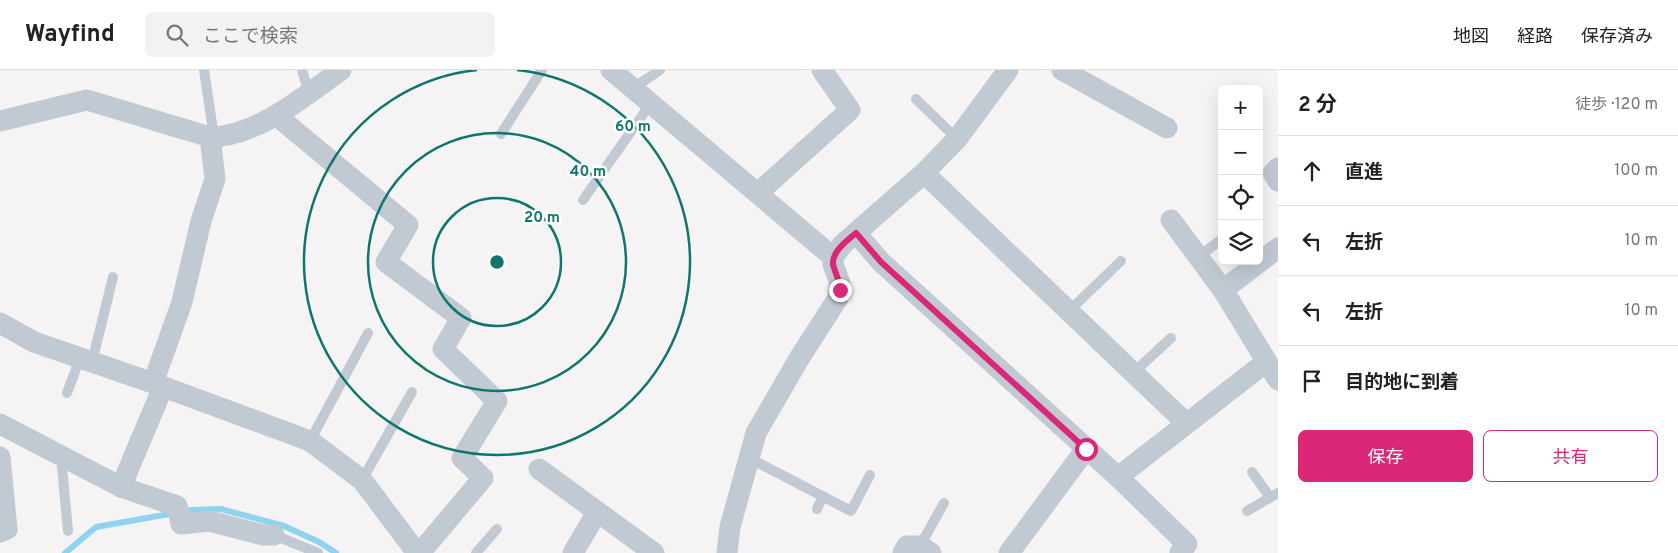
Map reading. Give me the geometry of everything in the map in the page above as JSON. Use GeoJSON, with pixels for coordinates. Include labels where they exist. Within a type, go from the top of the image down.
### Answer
{"type":"FeatureCollection","features":[{"type":"Feature","properties":{"kind":"street"},"geometry":{"type":"LineString","coordinates":[[0,121],[86,100],[212,137],[227,136],[277,116],[341,70]]}},
{"type":"Feature","properties":{"kind":"street"},"geometry":{"type":"LineString","coordinates":[[611,70],[833,258]]}},
{"type":"Feature","properties":{"kind":"street"},"geometry":{"type":"LineString","coordinates":[[758,193],[850,110],[822,70]]}},
{"type":"Feature","properties":{"kind":"street"},"geometry":{"type":"LineString","coordinates":[[727,553],[730,527],[756,433],[800,357],[838,298],[840,283],[833,264],[833,258],[843,244],[924,173],[957,139],[1008,70]]}},
{"type":"Feature","properties":{"kind":"street"},"geometry":{"type":"LineString","coordinates":[[1062,70],[1167,128]]}},
{"type":"Feature","properties":{"kind":"street"},"geometry":{"type":"LineString","coordinates":[[0,323],[34,342],[310,441],[362,480],[418,553],[483,478],[462,458],[497,401],[443,349],[461,318],[386,262],[408,225],[277,116]]}},
{"type":"Feature","properties":{"kind":"street"},"geometry":{"type":"LineString","coordinates":[[121,487],[158,385],[214,179],[212,137]]}},
{"type":"Feature","properties":{"kind":"street"},"geometry":{"type":"LineString","coordinates":[[1278,168],[1273,174],[1278,181]]}},
{"type":"Feature","properties":{"kind":"street"},"geometry":{"type":"LineString","coordinates":[[924,173],[1186,423]]}},
{"type":"Feature","properties":{"kind":"street"},"geometry":{"type":"LineString","coordinates":[[1171,220],[1223,290],[1278,380]]}},
{"type":"Feature","properties":{"kind":"street"},"geometry":{"type":"LineString","coordinates":[[856,233],[881,262],[1118,477],[1187,544],[1180,553]]}},
{"type":"Feature","properties":{"kind":"street"},"geometry":{"type":"LineString","coordinates":[[1223,290],[1278,248]]}},
{"type":"Feature","properties":{"kind":"street"},"geometry":{"type":"LineString","coordinates":[[1118,477],[1266,362]]}},
{"type":"Feature","properties":{"kind":"street"},"geometry":{"type":"LineString","coordinates":[[0,424],[121,487],[178,506],[181,524],[209,521],[263,536],[274,535]]}},
{"type":"Feature","properties":{"kind":"street"},"geometry":{"type":"LineString","coordinates":[[1008,553],[1086,449]]}},
{"type":"Feature","properties":{"kind":"street"},"geometry":{"type":"LineString","coordinates":[[0,457],[7,529],[0,532]]}},
{"type":"Feature","properties":{"kind":"street"},"geometry":{"type":"LineString","coordinates":[[539,469],[654,553]]}},
{"type":"Feature","properties":{"kind":"street"},"geometry":{"type":"LineString","coordinates":[[573,553],[597,512]]}},
{"type":"Feature","properties":{"kind":"lane"},"geometry":{"type":"LineString","coordinates":[[204,70],[212,137]]}},
{"type":"Feature","properties":{"kind":"lane"},"geometry":{"type":"LineString","coordinates":[[302,70],[309,93]]}},
{"type":"Feature","properties":{"kind":"lane"},"geometry":{"type":"LineString","coordinates":[[501,134],[542,70]]}},
{"type":"Feature","properties":{"kind":"lane"},"geometry":{"type":"LineString","coordinates":[[633,88],[660,70]]}},
{"type":"Feature","properties":{"kind":"lane"},"geometry":{"type":"LineString","coordinates":[[916,99],[957,139]]}},
{"type":"Feature","properties":{"kind":"lane"},"geometry":{"type":"LineString","coordinates":[[583,200],[651,103]]}},
{"type":"Feature","properties":{"kind":"lane"},"geometry":{"type":"LineString","coordinates":[[1198,257],[1218,242]]}},
{"type":"Feature","properties":{"kind":"lane"},"geometry":{"type":"LineString","coordinates":[[1069,311],[1121,262]]}},
{"type":"Feature","properties":{"kind":"lane"},"geometry":{"type":"LineString","coordinates":[[67,393],[86,360],[113,277]]}},
{"type":"Feature","properties":{"kind":"lane"},"geometry":{"type":"LineString","coordinates":[[310,441],[368,333]]}},
{"type":"Feature","properties":{"kind":"lane"},"geometry":{"type":"LineString","coordinates":[[1133,373],[1171,338]]}},
{"type":"Feature","properties":{"kind":"lane"},"geometry":{"type":"LineString","coordinates":[[362,480],[412,392]]}},
{"type":"Feature","properties":{"kind":"lane"},"geometry":{"type":"LineString","coordinates":[[61,456],[68,531]]}},
{"type":"Feature","properties":{"kind":"lane"},"geometry":{"type":"LineString","coordinates":[[749,458],[851,511],[870,475]]}},
{"type":"Feature","properties":{"kind":"lane"},"geometry":{"type":"LineString","coordinates":[[1247,511],[1274,495],[1252,472]]}},
{"type":"Feature","properties":{"kind":"lane"},"geometry":{"type":"LineString","coordinates":[[817,509],[824,496]]}},
{"type":"Feature","properties":{"kind":"lane"},"geometry":{"type":"LineString","coordinates":[[918,551],[944,503]]}},
{"type":"Feature","properties":{"kind":"lane"},"geometry":{"type":"LineString","coordinates":[[476,553],[497,529]]}},
{"type":"Feature","properties":{"kind":"lane"},"geometry":{"type":"LineString","coordinates":[[274,535],[318,553]]}},
{"type":"Feature","properties":{"kind":"waterway"},"geometry":{"type":"LineString","coordinates":[[65,553],[96,527],[192,510],[221,509],[284,526],[319,542],[336,553]]}},
{"type":"Feature","properties":{"kind":"route"},"geometry":{"type":"LineString","coordinates":[[840,290],[833,258],[843,244],[856,233],[881,262],[1086,449]]}}]}
